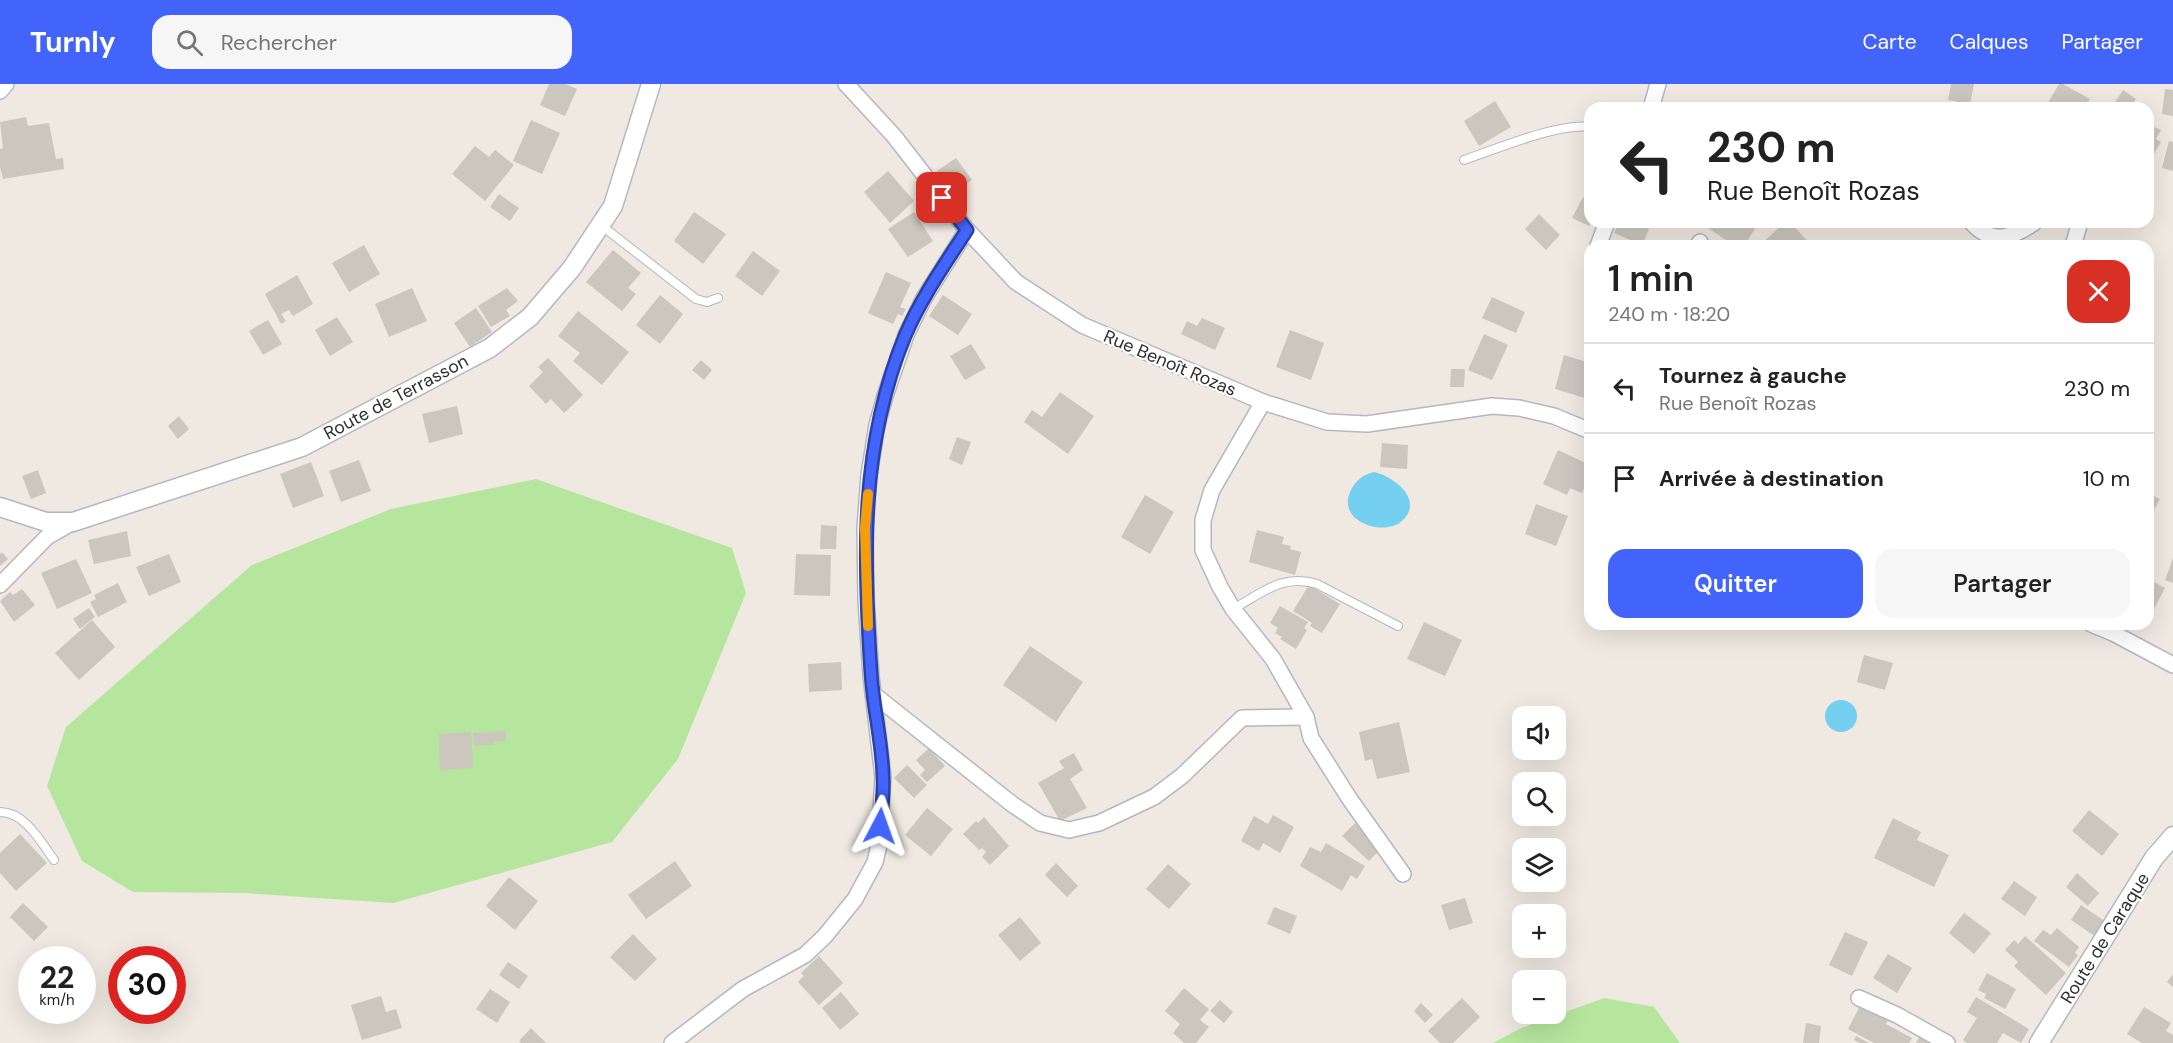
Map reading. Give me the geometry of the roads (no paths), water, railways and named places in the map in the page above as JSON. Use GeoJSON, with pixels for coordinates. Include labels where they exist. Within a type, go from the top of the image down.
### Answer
{"type":"FeatureCollection","features":[{"type":"Feature","properties":{"kind":"street"},"geometry":{"type":"LineString","coordinates":[[0,90],[6,84]]}},
{"type":"Feature","properties":{"kind":"street","name":"Route de Terrasson"},"geometry":{"type":"LineString","coordinates":[[0,507],[46,522],[73,522],[302,447],[490,348],[531,317],[572,268],[613,206],[651,84]]}},
{"type":"Feature","properties":{"kind":"street","name":"Rue Benoît Rozas"},"geometry":{"type":"LineString","coordinates":[[846,84],[894,136],[967,230],[1016,282],[1082,325],[1263,402],[1327,422],[1367,424],[1492,406],[1519,408],[1554,416],[1584,428]]}},
{"type":"Feature","properties":{"kind":"street"},"geometry":{"type":"LineString","coordinates":[[1653,102],[1658,84]]}},
{"type":"Feature","properties":{"kind":"street"},"geometry":{"type":"LineString","coordinates":[[1976,228],[1980,232],[1993,237],[2008,237],[2024,228]]}},
{"type":"Feature","properties":{"kind":"street"},"geometry":{"type":"LineString","coordinates":[[672,1043],[743,989],[805,955],[825,936],[855,900],[875,862],[879,845],[883,787],[866,600],[865,528],[869,475],[877,425],[906,335],[924,298],[967,230]]}},
{"type":"Feature","properties":{"kind":"street"},"geometry":{"type":"LineString","coordinates":[[1263,402],[1212,490],[1203,520],[1203,550],[1233,609],[1273,659],[1306,717],[1311,738],[1348,798],[1403,874]]}},
{"type":"Feature","properties":{"kind":"street"},"geometry":{"type":"LineString","coordinates":[[0,585],[47,537],[73,522]]}},
{"type":"Feature","properties":{"kind":"street"},"geometry":{"type":"LineString","coordinates":[[2106,630],[2173,665]]}},
{"type":"Feature","properties":{"kind":"street"},"geometry":{"type":"LineString","coordinates":[[873,694],[1012,804],[1040,823],[1069,830],[1099,823],[1154,797],[1182,776],[1242,718],[1306,717]]}},
{"type":"Feature","properties":{"kind":"street","name":"Route de Caraque"},"geometry":{"type":"LineString","coordinates":[[2039,1043],[2154,858],[2173,836]]}},
{"type":"Feature","properties":{"kind":"street"},"geometry":{"type":"LineString","coordinates":[[1859,998],[1897,1015],[1947,1043]]}},
{"type":"Feature","properties":{"kind":"lane"},"geometry":{"type":"LineString","coordinates":[[1464,160],[1528,138],[1578,125],[1584,126]]}},
{"type":"Feature","properties":{"kind":"lane"},"geometry":{"type":"LineString","coordinates":[[600,225],[696,299],[707,302],[718,298]]}},
{"type":"Feature","properties":{"kind":"lane"},"geometry":{"type":"LineString","coordinates":[[1233,609],[1270,588],[1291,580],[1303,579],[1398,626]]}},
{"type":"Feature","properties":{"kind":"lane"},"geometry":{"type":"LineString","coordinates":[[0,812],[6,812],[21,819],[54,860]]}},
{"type":"Feature","properties":{"kind":"water"},"geometry":{"type":"Polygon","coordinates":[[[1374,472],[1390,478],[1404,490],[1408,497],[1410,505],[1408,513],[1394,526],[1374,527],[1364,524],[1350,511],[1348,503],[1352,488],[1362,477],[1374,472]]]}},
{"type":"Feature","properties":{"kind":"water"},"geometry":{"type":"Polygon","coordinates":[[[1841,700],[1852,705],[1857,716],[1852,727],[1841,732],[1830,727],[1825,716],[1830,705],[1841,700]]]}}]}
